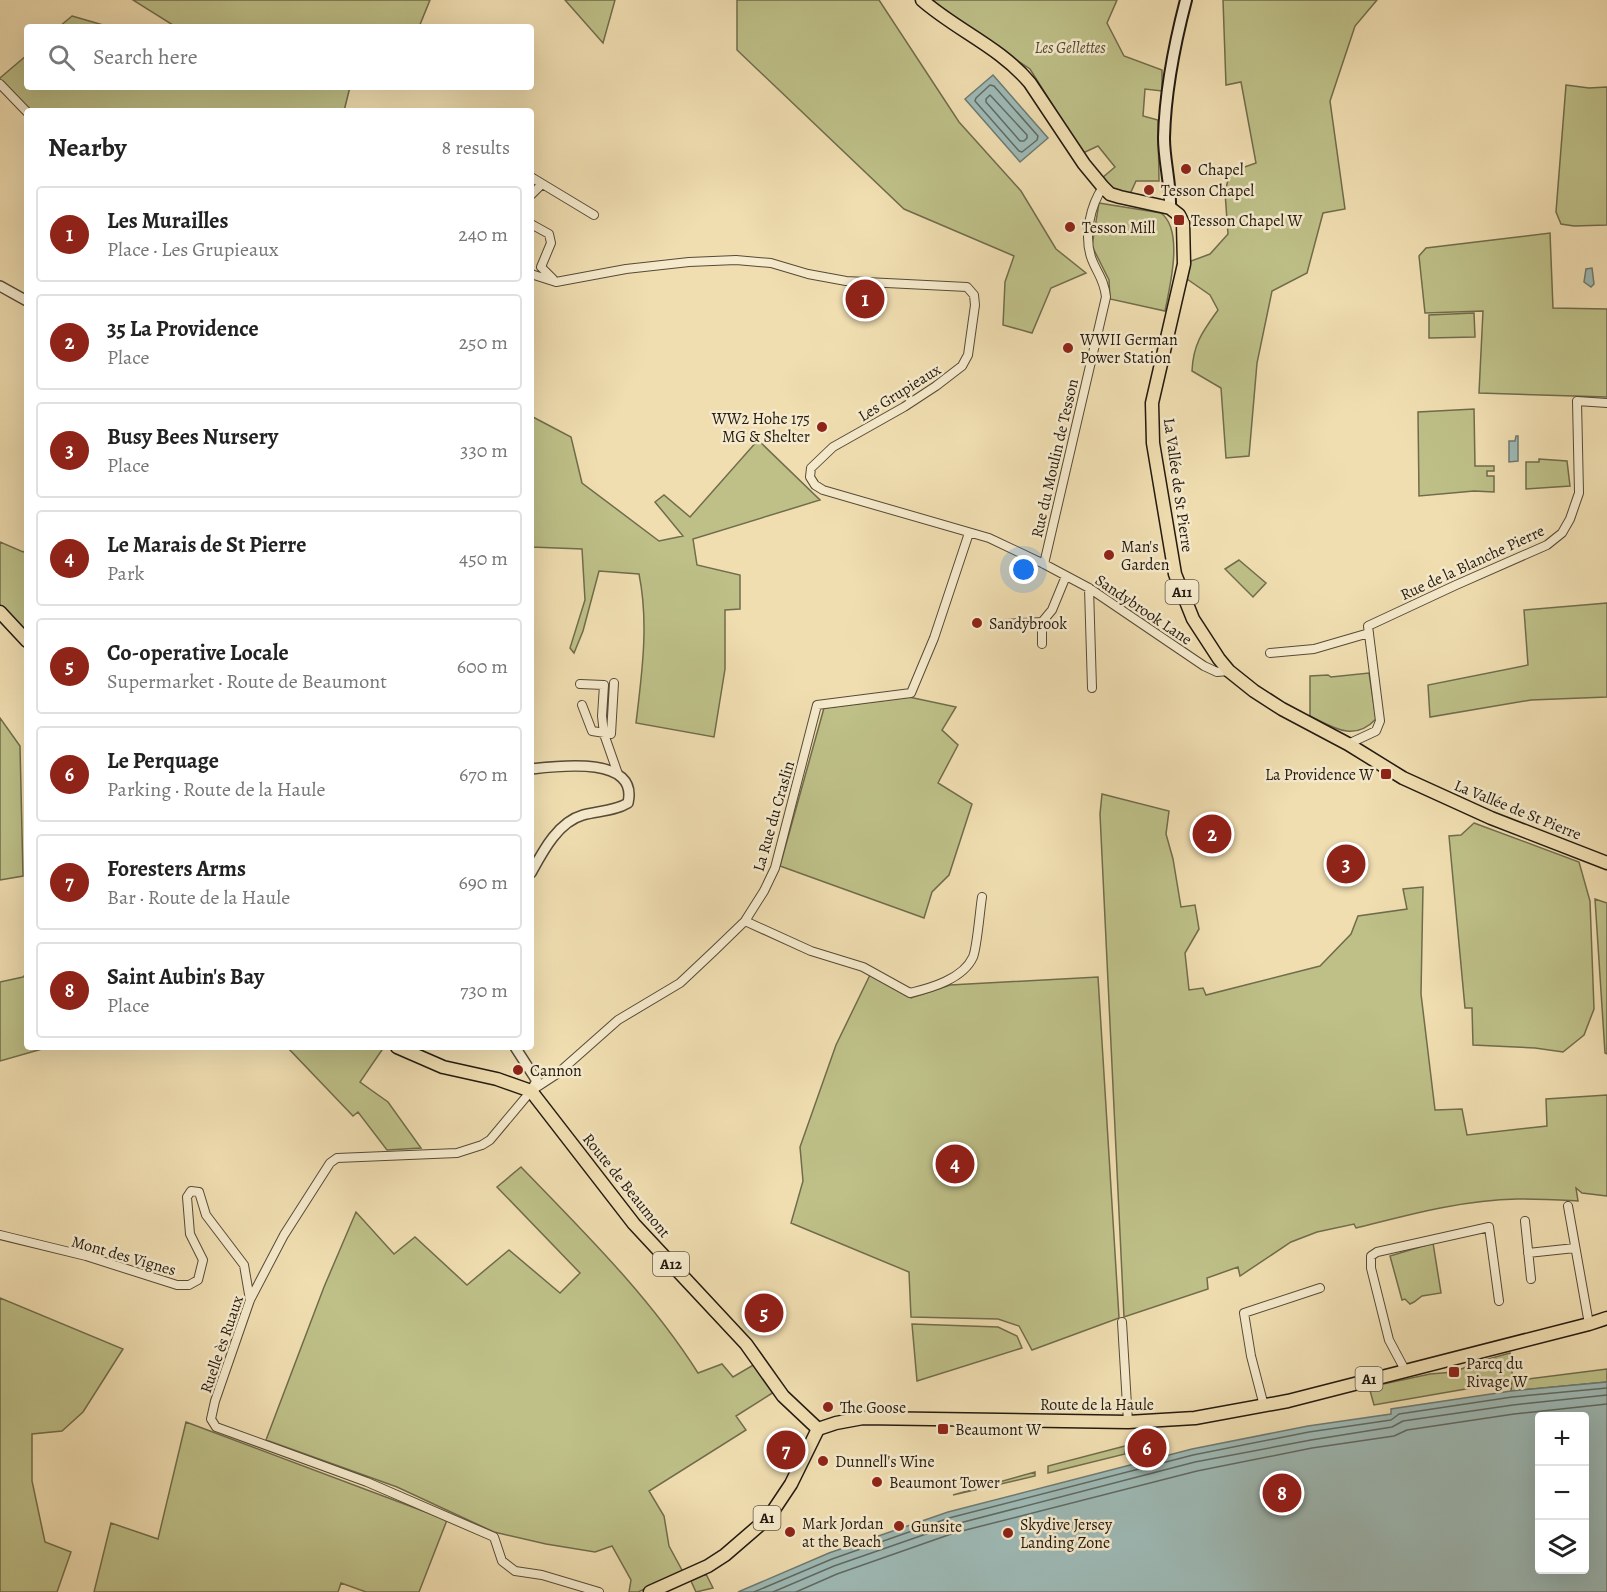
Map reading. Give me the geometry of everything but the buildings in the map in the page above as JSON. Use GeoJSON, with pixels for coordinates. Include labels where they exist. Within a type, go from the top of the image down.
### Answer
{"type":"FeatureCollection","features":[{"type":"Feature","properties":{"kind":"main road"},"geometry":{"type":"LineString","coordinates":[[922,0],[1020,71],[1030,82],[1084,164],[1110,194],[1170,208],[1171,196],[1164,138],[1170,83],[1186,0]]}},
{"type":"Feature","properties":{"kind":"main road","name":"La Vallée de St Pierre"},"geometry":{"type":"LineString","coordinates":[[1170,208],[1179,215],[1183,222],[1184,264],[1152,403],[1154,443],[1175,574],[1202,635],[1229,671],[1254,691],[1403,778],[1491,819],[1607,863]]}},
{"type":"Feature","properties":{"kind":"main road"},"geometry":{"type":"LineString","coordinates":[[0,612],[24,638]]}},
{"type":"Feature","properties":{"kind":"main road"},"geometry":{"type":"LineString","coordinates":[[404,1050],[444,1067],[497,1078],[531,1091]]}},
{"type":"Feature","properties":{"kind":"main road","name":"Route de Beaumont"},"geometry":{"type":"LineString","coordinates":[[531,1091],[634,1224],[746,1344],[783,1396],[818,1430]]}},
{"type":"Feature","properties":{"kind":"main road","name":"Route de la Haule"},"geometry":{"type":"LineString","coordinates":[[818,1430],[836,1423],[863,1418],[1128,1422],[1195,1418],[1288,1401],[1607,1318]]}},
{"type":"Feature","properties":{"kind":"main road","name":"A1"},"geometry":{"type":"LineString","coordinates":[[650,1592],[708,1566],[725,1555],[769,1516],[790,1484],[818,1430]]}},
{"type":"Feature","properties":{"kind":"street"},"geometry":{"type":"LineString","coordinates":[[0,84],[24,108]]}},
{"type":"Feature","properties":{"kind":"street"},"geometry":{"type":"LineString","coordinates":[[534,179],[594,215]]}},
{"type":"Feature","properties":{"kind":"street"},"geometry":{"type":"LineString","coordinates":[[534,192],[542,184]]}},
{"type":"Feature","properties":{"kind":"street","name":"Rue du Moulin de Tesson"},"geometry":{"type":"LineString","coordinates":[[1044,564],[1106,297],[1102,276],[1092,259],[1088,240],[1090,221],[1097,196],[1103,187]]}},
{"type":"Feature","properties":{"kind":"street"},"geometry":{"type":"LineString","coordinates":[[534,226],[549,234],[551,243],[541,267],[556,282]]}},
{"type":"Feature","properties":{"kind":"street","name":"Les Grupieaux"},"geometry":{"type":"LineString","coordinates":[[534,275],[556,282],[626,269],[689,261],[736,261],[771,263],[808,274],[846,281],[967,287],[974,295],[975,305],[968,355],[962,366],[904,407],[833,447],[811,468],[810,477],[815,485],[823,490],[989,538],[1044,564]]}},
{"type":"Feature","properties":{"kind":"street"},"geometry":{"type":"LineString","coordinates":[[0,286],[24,300]]}},
{"type":"Feature","properties":{"kind":"street","name":"Rue de la Blanche Pierre"},"geometry":{"type":"LineString","coordinates":[[1369,633],[1368,626],[1371,623],[1547,545],[1562,534],[1579,493],[1577,401],[1607,403]]}},
{"type":"Feature","properties":{"kind":"street","name":"La Rue du Craslin"},"geometry":{"type":"LineString","coordinates":[[531,1091],[557,1074],[618,1020],[680,983],[745,921],[775,868],[817,705],[911,693],[934,638],[969,533]]}},
{"type":"Feature","properties":{"kind":"street","name":"Sandybrook Lane"},"geometry":{"type":"LineString","coordinates":[[1044,564],[1089,588],[1204,666],[1217,672],[1229,671]]}},
{"type":"Feature","properties":{"kind":"street"},"geometry":{"type":"LineString","coordinates":[[1042,644],[1042,622],[1052,610],[1066,576]]}},
{"type":"Feature","properties":{"kind":"street"},"geometry":{"type":"LineString","coordinates":[[1089,588],[1092,688]]}},
{"type":"Feature","properties":{"kind":"street"},"geometry":{"type":"LineString","coordinates":[[1004,624],[1042,622]]}},
{"type":"Feature","properties":{"kind":"street"},"geometry":{"type":"LineString","coordinates":[[1270,653],[1314,649],[1369,633],[1380,721],[1376,731],[1348,744]]}},
{"type":"Feature","properties":{"kind":"street"},"geometry":{"type":"LineString","coordinates":[[582,705],[591,731],[611,734],[615,683]]}},
{"type":"Feature","properties":{"kind":"street"},"geometry":{"type":"LineString","coordinates":[[534,868],[558,832],[570,822],[580,816],[628,803],[629,789],[618,774],[604,734],[602,716],[604,685],[580,684]]}},
{"type":"Feature","properties":{"kind":"street"},"geometry":{"type":"LineString","coordinates":[[534,769],[589,766],[606,768],[618,774]]}},
{"type":"Feature","properties":{"kind":"street"},"geometry":{"type":"LineString","coordinates":[[745,921],[811,951],[863,967],[910,993],[935,987],[958,975],[974,957],[982,897]]}},
{"type":"Feature","properties":{"kind":"street"},"geometry":{"type":"LineString","coordinates":[[518,1050],[537,1081],[531,1091]]}},
{"type":"Feature","properties":{"kind":"street","name":"Ruelle ès Ruaux"},"geometry":{"type":"LineString","coordinates":[[531,1091],[490,1140],[465,1151],[337,1158],[330,1163],[284,1235],[250,1300],[215,1401],[212,1419],[216,1427],[367,1482],[494,1536],[502,1561],[515,1570],[551,1577],[599,1592]]}},
{"type":"Feature","properties":{"kind":"street","name":"Mont des Vignes"},"geometry":{"type":"LineString","coordinates":[[0,1235],[86,1256],[177,1285],[189,1284],[198,1280],[203,1260],[190,1234],[187,1197],[191,1191],[199,1192],[206,1215],[244,1265],[250,1300]]}},
{"type":"Feature","properties":{"kind":"street"},"geometry":{"type":"LineString","coordinates":[[1568,1206],[1589,1324]]}},
{"type":"Feature","properties":{"kind":"street"},"geometry":{"type":"LineString","coordinates":[[1525,1221],[1531,1279]]}},
{"type":"Feature","properties":{"kind":"street"},"geometry":{"type":"LineString","coordinates":[[1405,1370],[1389,1340],[1371,1268],[1371,1256],[1377,1252],[1489,1227],[1499,1301]]}},
{"type":"Feature","properties":{"kind":"street"},"geometry":{"type":"LineString","coordinates":[[1528,1253],[1575,1248]]}},
{"type":"Feature","properties":{"kind":"street"},"geometry":{"type":"LineString","coordinates":[[1264,1406],[1251,1356],[1244,1313],[1320,1288]]}},
{"type":"Feature","properties":{"kind":"street"},"geometry":{"type":"LineString","coordinates":[[1122,1322],[1128,1422]]}},
{"type":"Feature","properties":{"kind":"green space"},"geometry":{"type":"Polygon","coordinates":[[[133,0],[430,0],[420,24],[171,24],[133,0]]]}},
{"type":"Feature","properties":{"kind":"green space"},"geometry":{"type":"Polygon","coordinates":[[[565,0],[615,0],[603,43],[565,0]]]}},
{"type":"Feature","properties":{"kind":"green space"},"geometry":{"type":"Polygon","coordinates":[[[737,0],[879,0],[959,122],[1021,191],[1056,249],[1086,273],[1051,288],[1032,333],[1003,325],[1005,282],[1014,256],[904,209],[737,50],[737,0]]]}},
{"type":"Feature","properties":{"kind":"green space","name":"Les Gellettes"},"geometry":{"type":"Polygon","coordinates":[[[932,0],[1117,0],[1107,23],[1124,56],[1162,70],[1162,91],[1145,89],[1143,116],[1158,120],[1159,181],[1136,181],[1130,194],[1114,189],[1102,178],[1115,167],[1098,146],[1083,153],[1030,69],[942,10],[932,0]]]}},
{"type":"Feature","properties":{"kind":"green space"},"geometry":{"type":"Polygon","coordinates":[[[1223,0],[1377,0],[1355,26],[1330,101],[1345,209],[1323,213],[1307,273],[1272,291],[1257,363],[1249,456],[1226,458],[1221,388],[1192,371],[1197,345],[1203,331],[1218,310],[1210,295],[1187,279],[1191,261],[1210,254],[1228,234],[1225,192],[1230,172],[1256,163],[1241,82],[1226,85],[1223,0]]]}},
{"type":"Feature","properties":{"kind":"green space"},"geometry":{"type":"Polygon","coordinates":[[[72,16],[100,24],[63,24],[72,16]]]}},
{"type":"Feature","properties":{"kind":"green space"},"geometry":{"type":"Polygon","coordinates":[[[24,58],[24,90],[349,90],[345,108],[24,108],[0,84],[0,78],[24,58]]]}},
{"type":"Feature","properties":{"kind":"green space"},"geometry":{"type":"Polygon","coordinates":[[[1566,85],[1589,88],[1607,87],[1607,225],[1561,224],[1556,212],[1566,85]]]}},
{"type":"Feature","properties":{"kind":"green space"},"geometry":{"type":"Polygon","coordinates":[[[1099,203],[1161,213],[1168,221],[1172,232],[1174,259],[1165,311],[1110,299],[1109,280],[1092,246],[1099,203]]]}},
{"type":"Feature","properties":{"kind":"green space"},"geometry":{"type":"Polygon","coordinates":[[[1550,233],[1553,308],[1607,309],[1607,397],[1479,393],[1483,311],[1425,313],[1419,256],[1426,248],[1550,233]]]}},
{"type":"Feature","properties":{"kind":"green space"},"geometry":{"type":"Polygon","coordinates":[[[1474,313],[1475,337],[1429,338],[1429,315],[1474,313]]]}},
{"type":"Feature","properties":{"kind":"green space"},"geometry":{"type":"Polygon","coordinates":[[[1474,409],[1475,466],[1494,466],[1494,471],[1487,471],[1487,476],[1494,476],[1494,492],[1474,491],[1419,496],[1418,412],[1474,409]]]}},
{"type":"Feature","properties":{"kind":"green space"},"geometry":{"type":"Polygon","coordinates":[[[534,418],[571,437],[582,483],[659,541],[683,536],[655,502],[664,495],[690,517],[758,440],[820,500],[693,539],[697,565],[740,575],[740,609],[725,610],[725,669],[714,737],[636,723],[644,629],[639,574],[599,571],[583,631],[574,653],[570,648],[585,600],[582,549],[534,547],[534,418]]]}},
{"type":"Feature","properties":{"kind":"green space"},"geometry":{"type":"Polygon","coordinates":[[[1539,459],[1567,461],[1570,486],[1526,489],[1526,462],[1539,462],[1539,459]]]}},
{"type":"Feature","properties":{"kind":"green space"},"geometry":{"type":"Polygon","coordinates":[[[0,542],[24,552],[24,630],[0,606],[0,542]]]}},
{"type":"Feature","properties":{"kind":"green space"},"geometry":{"type":"Polygon","coordinates":[[[1239,560],[1266,583],[1253,597],[1225,569],[1239,560]]]}},
{"type":"Feature","properties":{"kind":"green space"},"geometry":{"type":"Polygon","coordinates":[[[1607,603],[1607,697],[1531,700],[1430,717],[1428,685],[1528,665],[1524,610],[1607,603]]]}},
{"type":"Feature","properties":{"kind":"green space"},"geometry":{"type":"Polygon","coordinates":[[[1369,673],[1376,719],[1368,726],[1360,730],[1344,731],[1310,716],[1310,676],[1328,675],[1331,677],[1369,673]]]}},
{"type":"Feature","properties":{"kind":"green space"},"geometry":{"type":"Polygon","coordinates":[[[909,697],[956,707],[942,730],[958,745],[938,783],[972,804],[949,875],[932,892],[924,918],[780,866],[824,708],[909,697]]]}},
{"type":"Feature","properties":{"kind":"green space"},"geometry":{"type":"Polygon","coordinates":[[[0,718],[20,746],[23,876],[0,880],[0,718]]]}},
{"type":"Feature","properties":{"kind":"green space"},"geometry":{"type":"Polygon","coordinates":[[[1102,794],[1169,811],[1166,834],[1173,859],[1181,907],[1195,905],[1199,929],[1185,953],[1189,990],[1203,988],[1206,995],[1320,966],[1351,934],[1358,916],[1407,909],[1403,889],[1423,887],[1421,994],[1435,1110],[1462,1109],[1467,1135],[1547,1126],[1546,1099],[1607,1095],[1607,1196],[1582,1193],[1576,1188],[1578,1201],[1517,1199],[1476,1202],[1435,1209],[1356,1228],[1354,1224],[1317,1232],[1291,1242],[1240,1276],[1238,1267],[1207,1278],[1208,1289],[1124,1317],[1100,814],[1102,794]]]}},
{"type":"Feature","properties":{"kind":"green space"},"geometry":{"type":"Polygon","coordinates":[[[1474,823],[1579,862],[1590,901],[1594,1009],[1584,1035],[1563,1052],[1535,1048],[1473,1045],[1472,1008],[1465,1008],[1449,836],[1461,835],[1474,823]]]}},
{"type":"Feature","properties":{"kind":"green space"},"geometry":{"type":"Polygon","coordinates":[[[1595,899],[1607,903],[1607,1054],[1605,1053],[1595,899]]]}},
{"type":"Feature","properties":{"kind":"green space"},"geometry":{"type":"Polygon","coordinates":[[[870,975],[911,998],[950,985],[1098,977],[1119,1318],[1032,1350],[1019,1326],[998,1319],[911,1317],[909,1272],[791,1223],[803,1181],[800,1147],[836,1045],[870,975]]]}},
{"type":"Feature","properties":{"kind":"green space"},"geometry":{"type":"Polygon","coordinates":[[[23,977],[24,1050],[38,1050],[0,1061],[0,982],[23,977]]]}},
{"type":"Feature","properties":{"kind":"green space"},"geometry":{"type":"Polygon","coordinates":[[[290,1050],[382,1050],[360,1082],[388,1102],[421,1148],[387,1150],[358,1112],[353,1116],[290,1050]]]}},
{"type":"Feature","properties":{"kind":"green space"},"geometry":{"type":"Polygon","coordinates":[[[521,1167],[638,1292],[698,1373],[722,1364],[733,1377],[755,1364],[774,1392],[736,1416],[746,1430],[649,1491],[664,1516],[669,1546],[683,1572],[638,1592],[629,1592],[631,1580],[612,1546],[595,1552],[494,1532],[397,1487],[266,1440],[324,1287],[356,1212],[394,1254],[415,1237],[467,1285],[509,1250],[560,1293],[580,1273],[497,1187],[521,1167]]]}},
{"type":"Feature","properties":{"kind":"green space"},"geometry":{"type":"Polygon","coordinates":[[[1433,1243],[1441,1293],[1422,1296],[1410,1304],[1405,1299],[1402,1300],[1390,1256],[1433,1243]]]}},
{"type":"Feature","properties":{"kind":"green space"},"geometry":{"type":"Polygon","coordinates":[[[0,1298],[123,1349],[83,1412],[62,1431],[32,1434],[32,1481],[45,1542],[71,1552],[57,1592],[0,1592],[0,1298]]]}},
{"type":"Feature","properties":{"kind":"green space"},"geometry":{"type":"Polygon","coordinates":[[[912,1324],[998,1327],[1017,1336],[1022,1348],[917,1381],[912,1324]]]}},
{"type":"Feature","properties":{"kind":"green space"},"geometry":{"type":"Polygon","coordinates":[[[1510,1353],[1513,1381],[1607,1369],[1607,1382],[1511,1391],[1512,1381],[1374,1405],[1369,1387],[1430,1374],[1454,1372],[1510,1353]]]}},
{"type":"Feature","properties":{"kind":"green space"},"geometry":{"type":"Polygon","coordinates":[[[186,1422],[447,1520],[419,1592],[366,1592],[341,1583],[338,1592],[94,1592],[111,1523],[158,1539],[186,1422]]]}},
{"type":"Feature","properties":{"kind":"green space"},"geometry":{"type":"Polygon","coordinates":[[[1125,1446],[1125,1454],[1048,1473],[1048,1466],[1125,1446]]]}},
{"type":"Feature","properties":{"kind":"green space"},"geometry":{"type":"Polygon","coordinates":[[[1035,1472],[1035,1476],[953,1495],[1035,1472]]]}},
{"type":"Feature","properties":{"kind":"green space"},"geometry":{"type":"Polygon","coordinates":[[[706,1574],[713,1588],[696,1592],[691,1581],[706,1574]]]}},
{"type":"Feature","properties":{"kind":"water"},"geometry":{"type":"Polygon","coordinates":[[[993,75],[1048,138],[1020,162],[965,99],[993,75]]]}},
{"type":"Feature","properties":{"kind":"water"},"geometry":{"type":"Polygon","coordinates":[[[1592,268],[1594,284],[1591,287],[1584,282],[1586,269],[1592,268]]]}},
{"type":"Feature","properties":{"kind":"water"},"geometry":{"type":"Polygon","coordinates":[[[1518,436],[1518,461],[1509,462],[1509,441],[1515,441],[1518,436]]]}},
{"type":"Feature","properties":{"kind":"water"},"geometry":{"type":"Polygon","coordinates":[[[1607,1382],[1607,1592],[738,1592],[829,1553],[948,1512],[1192,1449],[1308,1426],[1391,1414],[1391,1409],[1511,1391],[1607,1382]]]}},
{"type":"Feature","properties":{"kind":"place","name":"Chapel"},"geometry":{"type":"Point","coordinates":[1186,169]}},
{"type":"Feature","properties":{"kind":"place","name":"Tesson Chapel"},"geometry":{"type":"Point","coordinates":[1149,190]}},
{"type":"Feature","properties":{"kind":"place","name":"Tesson Chapel W"},"geometry":{"type":"Point","coordinates":[1179,220]}},
{"type":"Feature","properties":{"kind":"place","name":"Tesson Mill"},"geometry":{"type":"Point","coordinates":[1070,227]}},
{"type":"Feature","properties":{"kind":"place","name":"Les Murailles"},"geometry":{"type":"Point","coordinates":[865,299]}},
{"type":"Feature","properties":{"kind":"place","name":"WWII German Power Station"},"geometry":{"type":"Point","coordinates":[1068,348]}},
{"type":"Feature","properties":{"kind":"place","name":"WW2 Hohe 175 MG & Shelter"},"geometry":{"type":"Point","coordinates":[822,427]}},
{"type":"Feature","properties":{"kind":"place","name":"Man's Garden"},"geometry":{"type":"Point","coordinates":[1109,555]}},
{"type":"Feature","properties":{"kind":"place","name":"Sandybrook"},"geometry":{"type":"Point","coordinates":[977,623]}},
{"type":"Feature","properties":{"kind":"place","name":"La Providence W"},"geometry":{"type":"Point","coordinates":[1386,774]}},
{"type":"Feature","properties":{"kind":"place","name":"35 La Providence"},"geometry":{"type":"Point","coordinates":[1212,834]}},
{"type":"Feature","properties":{"kind":"place","name":"Busy Bees Nursery"},"geometry":{"type":"Point","coordinates":[1346,864]}},
{"type":"Feature","properties":{"kind":"place","name":"Cannon"},"geometry":{"type":"Point","coordinates":[518,1070]}},
{"type":"Feature","properties":{"kind":"place","name":"Le Marais de St Pierre"},"geometry":{"type":"Point","coordinates":[955,1164]}},
{"type":"Feature","properties":{"kind":"place","name":"Co-operative Locale"},"geometry":{"type":"Point","coordinates":[764,1313]}},
{"type":"Feature","properties":{"kind":"place","name":"Parcq du Rivage W"},"geometry":{"type":"Point","coordinates":[1454,1372]}},
{"type":"Feature","properties":{"kind":"place","name":"The Goose"},"geometry":{"type":"Point","coordinates":[828,1407]}},
{"type":"Feature","properties":{"kind":"place","name":"Beaumont W"},"geometry":{"type":"Point","coordinates":[943,1429]}},
{"type":"Feature","properties":{"kind":"place","name":"Le Perquage"},"geometry":{"type":"Point","coordinates":[1147,1448]}},
{"type":"Feature","properties":{"kind":"place","name":"Foresters Arms"},"geometry":{"type":"Point","coordinates":[786,1450]}},
{"type":"Feature","properties":{"kind":"place","name":"Dunnell's Wine"},"geometry":{"type":"Point","coordinates":[823,1461]}},
{"type":"Feature","properties":{"kind":"place","name":"Beaumont Tower"},"geometry":{"type":"Point","coordinates":[877,1482]}},
{"type":"Feature","properties":{"kind":"place","name":"Saint Aubin's Bay"},"geometry":{"type":"Point","coordinates":[1282,1493]}},
{"type":"Feature","properties":{"kind":"place","name":"Gunsite"},"geometry":{"type":"Point","coordinates":[899,1526]}},
{"type":"Feature","properties":{"kind":"place","name":"Mark Jordan at the Beach"},"geometry":{"type":"Point","coordinates":[790,1532]}},
{"type":"Feature","properties":{"kind":"place","name":"Skydive Jersey Landing Zone"},"geometry":{"type":"Point","coordinates":[1008,1533]}}]}
